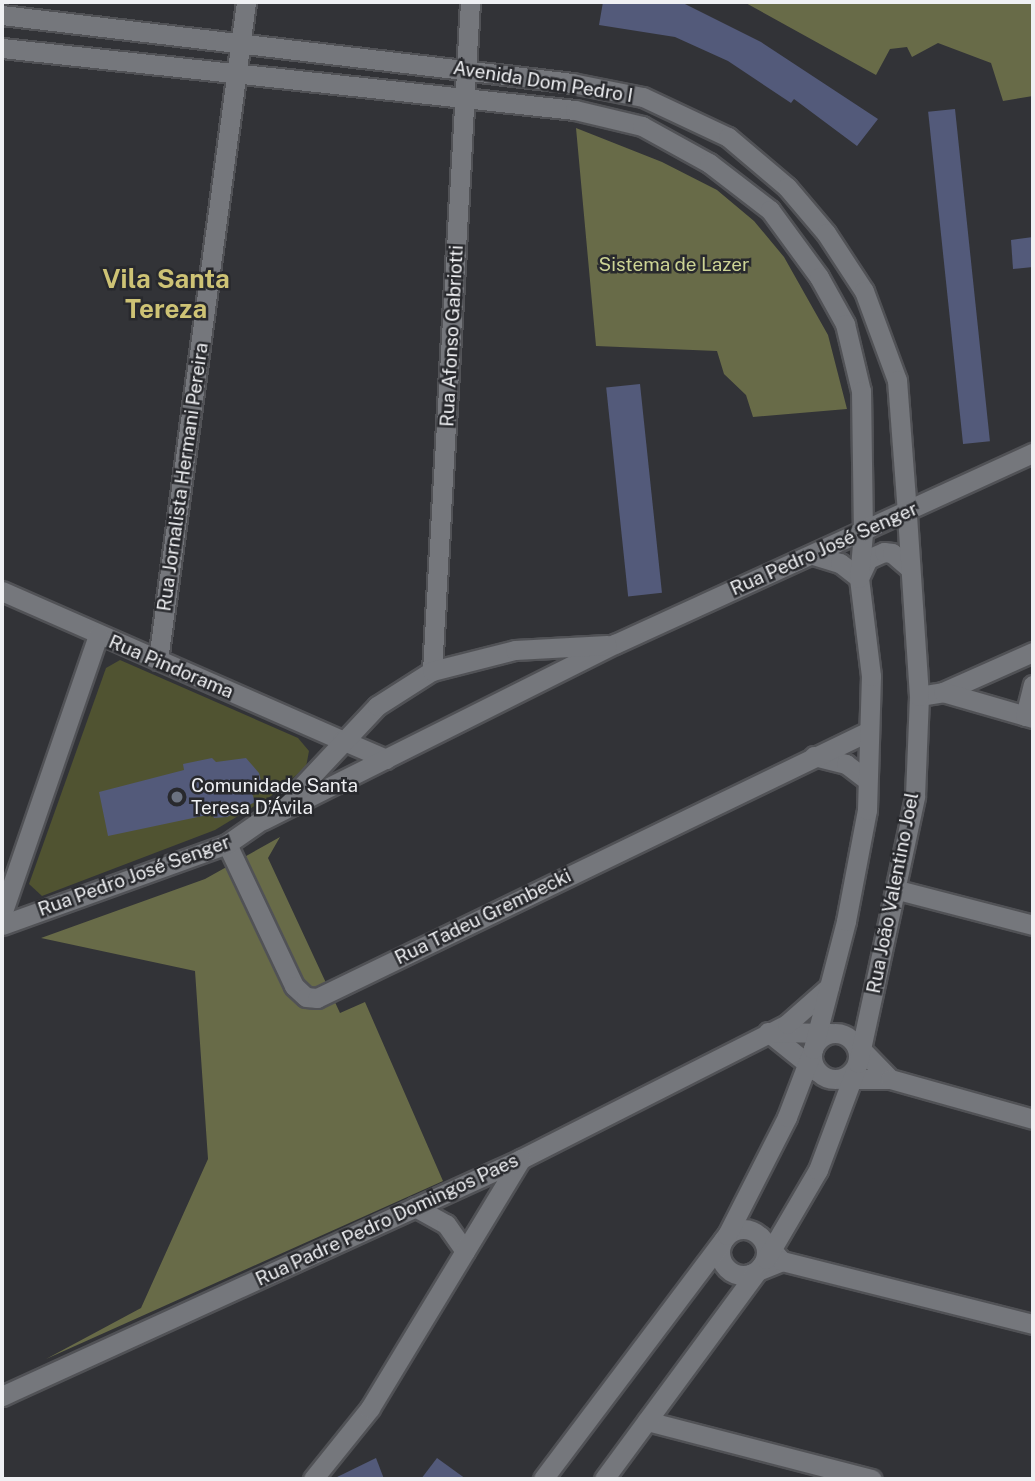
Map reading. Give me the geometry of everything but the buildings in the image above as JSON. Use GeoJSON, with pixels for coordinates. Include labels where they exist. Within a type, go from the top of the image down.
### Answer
{"type":"FeatureCollection","features":[{"type":"Feature","properties":{"kind":"street","name":"Rua Jornalista Hermani Pereira"},"geometry":{"type":"LineString","coordinates":[[158,660],[246,2]]}},
{"type":"Feature","properties":{"kind":"street","name":"Rua Afonso Gabriotti"},"geometry":{"type":"LineString","coordinates":[[432,671],[467,99],[470,2]]}},
{"type":"Feature","properties":{"kind":"street","name":"Avenida Dom Pedro I"},"geometry":{"type":"LineString","coordinates":[[2,15],[467,70],[643,97],[728,137],[787,187],[852,271],[884,337],[897,380],[907,513]]}},
{"type":"Feature","properties":{"kind":"street","name":"Avenida Dom Pedro I"},"geometry":{"type":"LineString","coordinates":[[2,48],[575,110],[642,125],[709,163],[770,210],[819,277],[845,324],[861,391],[863,533]]}},
{"type":"Feature","properties":{"kind":"street","name":"Rua Pedro José Senger"},"geometry":{"type":"LineString","coordinates":[[262,820],[380,756],[615,644],[907,513],[1033,453]]}},
{"type":"Feature","properties":{"kind":"street","name":"Rua João Valentino Joel"},"geometry":{"type":"LineString","coordinates":[[604,1479],[764,1258],[818,1170],[852,1062],[898,890],[915,796],[919,696],[907,513]]}},
{"type":"Feature","properties":{"kind":"street"},"geometry":{"type":"LineString","coordinates":[[543,1479],[724,1240],[787,1117],[817,1050],[867,810],[871,676],[859,578],[863,533]]}},
{"type":"Feature","properties":{"kind":"street"},"geometry":{"type":"LineString","coordinates":[[859,578],[868,559],[884,552],[892,553],[909,568]]}},
{"type":"Feature","properties":{"kind":"street"},"geometry":{"type":"LineString","coordinates":[[813,555],[840,563],[859,578]]}},
{"type":"Feature","properties":{"kind":"street","name":"Rua Pindorama"},"geometry":{"type":"LineString","coordinates":[[2,591],[380,756]]}},
{"type":"Feature","properties":{"kind":"street"},"geometry":{"type":"LineString","coordinates":[[2,914],[98,635]]}},
{"type":"Feature","properties":{"kind":"street","name":"Rua Pedro José Senger"},"geometry":{"type":"LineString","coordinates":[[2,925],[227,844],[304,786],[363,719],[432,671],[515,650],[615,644]]}},
{"type":"Feature","properties":{"kind":"street"},"geometry":{"type":"LineString","coordinates":[[515,650],[531,673],[519,692]]}},
{"type":"Feature","properties":{"kind":"street"},"geometry":{"type":"LineString","coordinates":[[919,696],[943,692],[1033,652]]}},
{"type":"Feature","properties":{"kind":"street"},"geometry":{"type":"LineString","coordinates":[[943,692],[1029,717],[1033,685]]}},
{"type":"Feature","properties":{"kind":"street"},"geometry":{"type":"LineString","coordinates":[[363,719],[363,734],[380,756]]}},
{"type":"Feature","properties":{"kind":"street","name":"Rua Tadeu Grembecki"},"geometry":{"type":"LineString","coordinates":[[227,844],[294,986],[306,997],[317,998],[869,731]]}},
{"type":"Feature","properties":{"kind":"street"},"geometry":{"type":"LineString","coordinates":[[814,756],[846,764],[866,779]]}},
{"type":"Feature","properties":{"kind":"street"},"geometry":{"type":"LineString","coordinates":[[898,890],[1033,925]]}},
{"type":"Feature","properties":{"kind":"street","name":"Rua Padre Pedro Domingos Paes"},"geometry":{"type":"LineString","coordinates":[[2,1396],[521,1159],[798,1017],[830,987]]}},
{"type":"Feature","properties":{"kind":"street"},"geometry":{"type":"LineString","coordinates":[[768,1032],[852,1062],[890,1079],[1033,1119]]}},
{"type":"Feature","properties":{"kind":"street","name":"Rua Padre Pedro Domingos Paes"},"geometry":{"type":"LineString","coordinates":[[768,1032],[817,1050]]}},
{"type":"Feature","properties":{"kind":"street"},"geometry":{"type":"LineString","coordinates":[[817,1050],[890,1079]]}},
{"type":"Feature","properties":{"kind":"street"},"geometry":{"type":"LineString","coordinates":[[313,1479],[370,1408],[521,1159]]}},
{"type":"Feature","properties":{"kind":"street"},"geometry":{"type":"LineString","coordinates":[[415,1207],[446,1224],[465,1251]]}},
{"type":"Feature","properties":{"kind":"street"},"geometry":{"type":"LineString","coordinates":[[724,1240],[738,1229],[764,1258]]}},
{"type":"Feature","properties":{"kind":"street"},"geometry":{"type":"LineString","coordinates":[[724,1240],[726,1268],[764,1258],[1033,1324]]}},
{"type":"Feature","properties":{"kind":"street"},"geometry":{"type":"LineString","coordinates":[[647,1421],[872,1479]]}},
{"type":"Feature","properties":{"kind":"green space"},"geometry":{"type":"Polygon","coordinates":[[[744,2],[1033,2],[1033,96],[1003,101],[991,63],[938,43],[912,57],[907,47],[890,49],[876,75],[744,2]]]}},
{"type":"Feature","properties":{"kind":"green space","name":"Sistema de Lazer"},"geometry":{"type":"Polygon","coordinates":[[[576,128],[662,162],[717,190],[754,221],[784,257],[828,335],[847,409],[753,417],[746,395],[724,374],[717,351],[596,346],[576,128]]]}},
{"type":"Feature","properties":{"kind":"green space"},"geometry":{"type":"Polygon","coordinates":[[[120,660],[298,738],[309,751],[306,767],[271,796],[215,830],[42,896],[29,884],[106,668],[120,660]]]}},
{"type":"Feature","properties":{"kind":"green space"},"geometry":{"type":"Polygon","coordinates":[[[280,837],[268,858],[340,1013],[365,1002],[443,1181],[46,1359],[141,1308],[208,1159],[195,971],[41,938],[205,879],[280,837]]]}},
{"type":"Feature","properties":{"kind":"place","name":"Comunidade Santa Teresa D’Ávila"},"geometry":{"type":"Point","coordinates":[177,797]}},
{"type":"Feature","properties":{"kind":"district","name":"Vila Santa Tereza"},"geometry":{"type":"Point","coordinates":[166,294]}}]}
